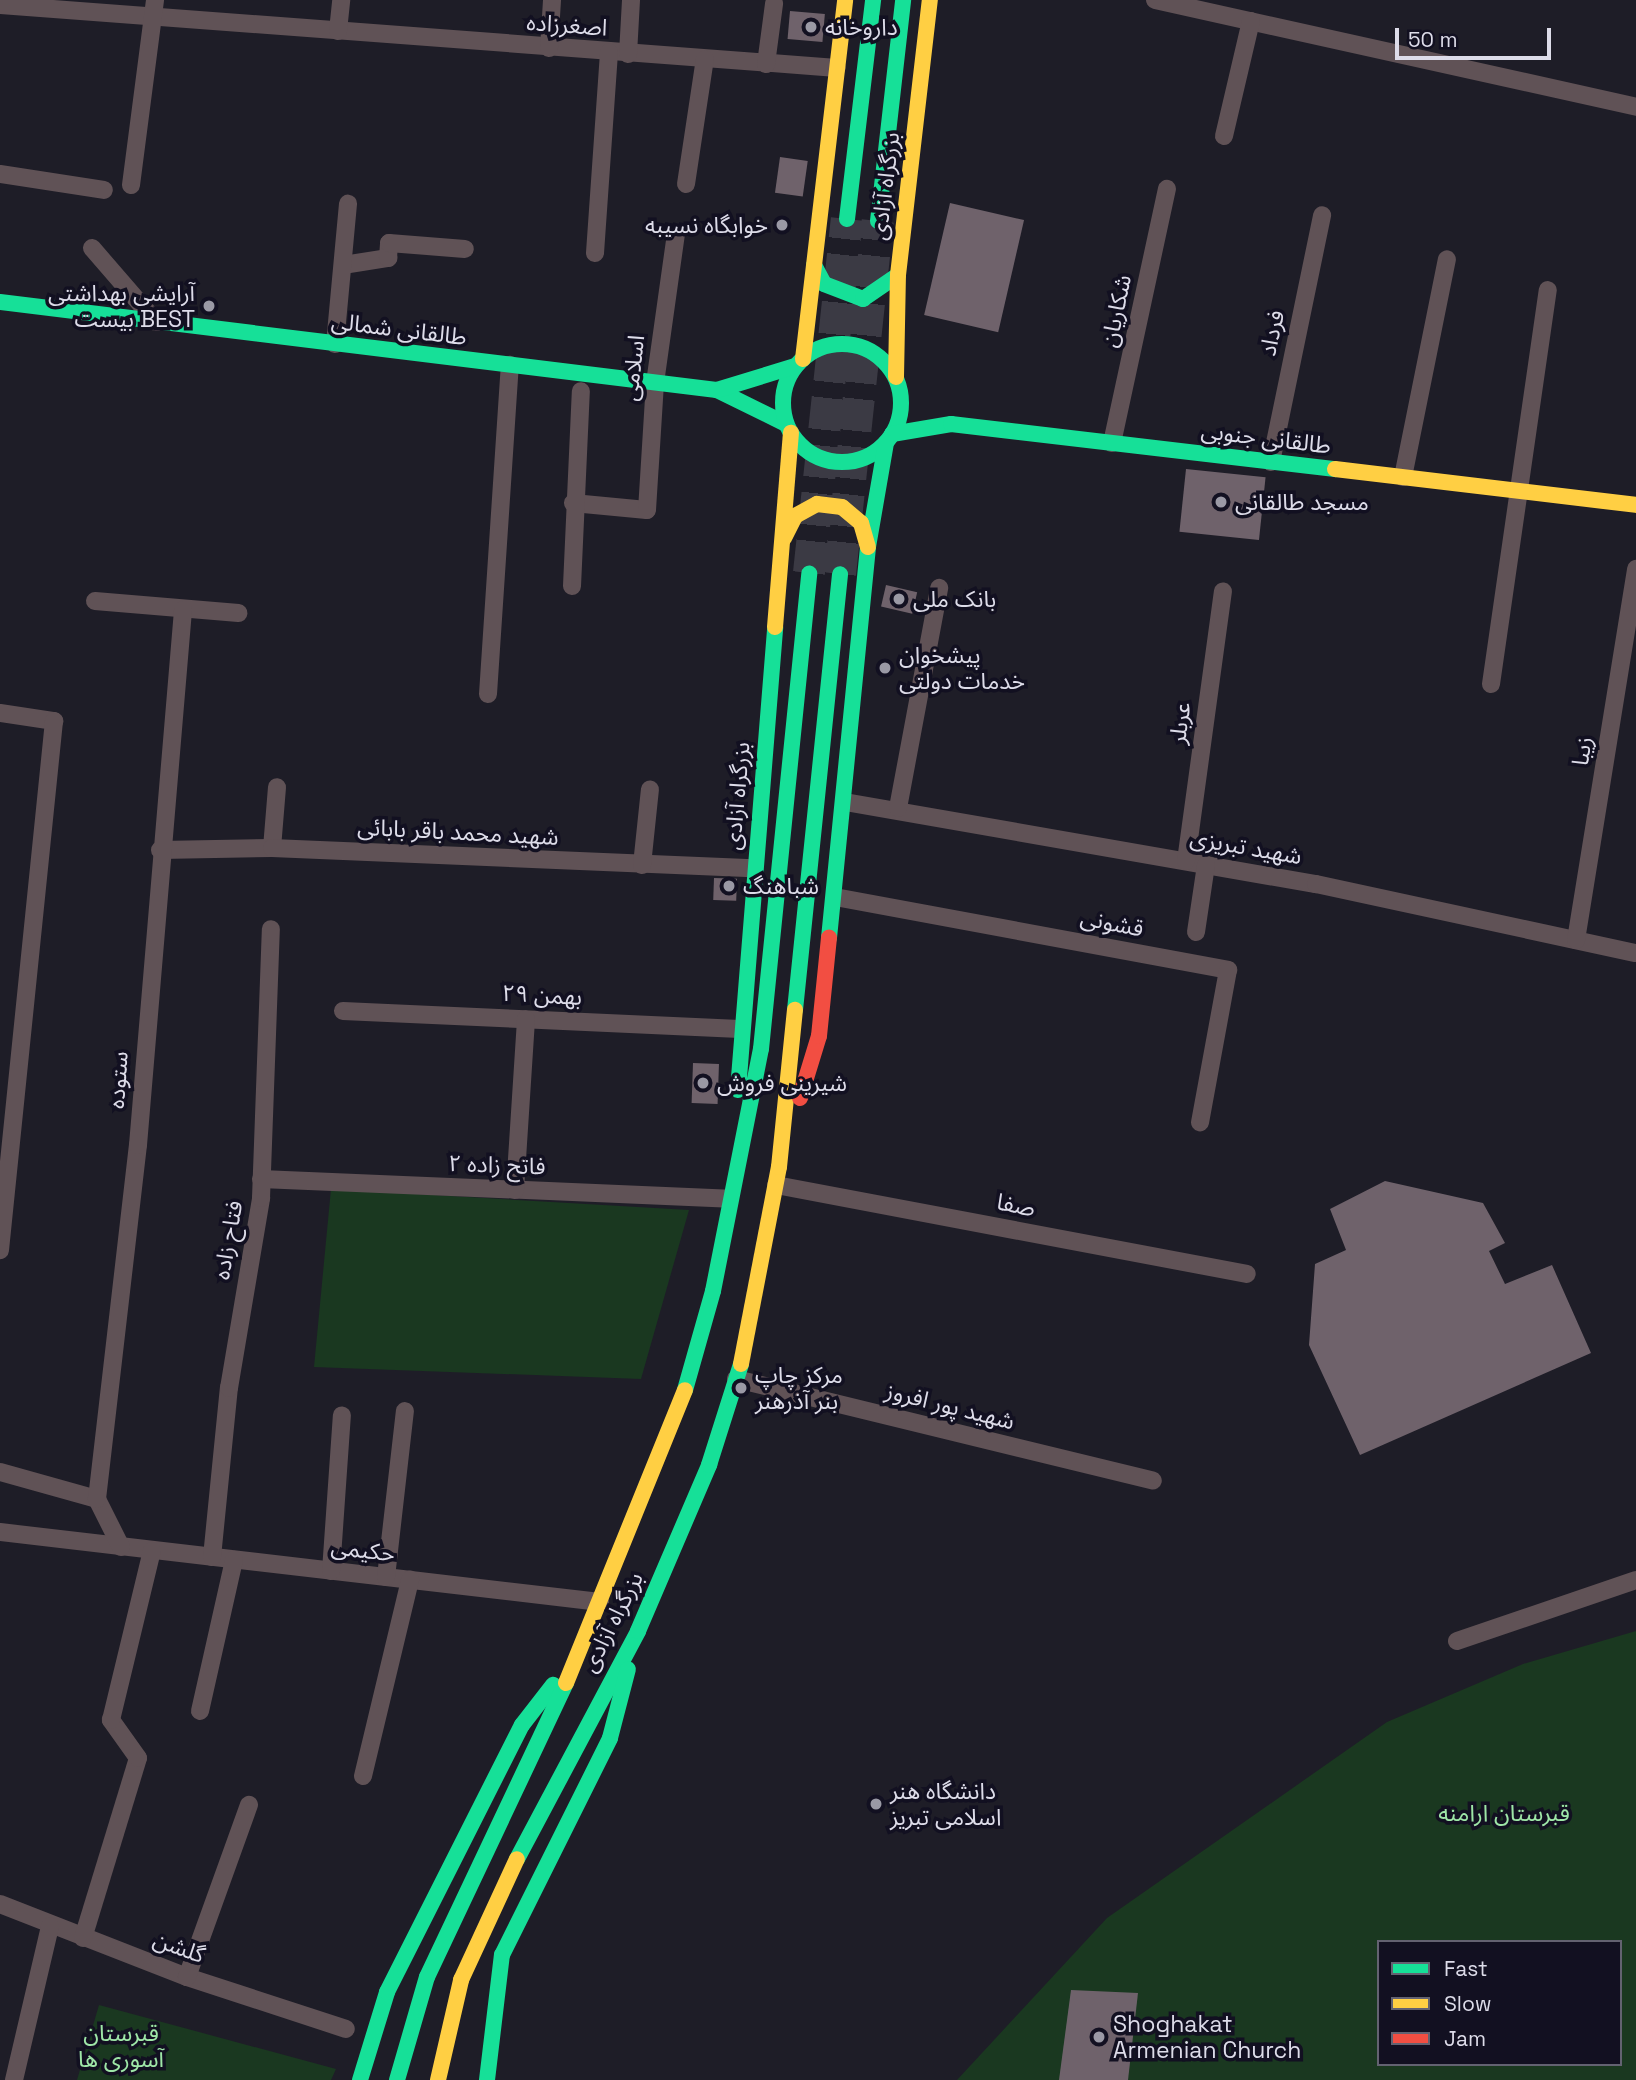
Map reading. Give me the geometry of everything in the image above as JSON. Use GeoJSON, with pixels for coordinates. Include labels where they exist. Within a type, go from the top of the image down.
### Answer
{"type":"FeatureCollection","features":[{"type":"Feature","properties":{"kind":"main road"},"geometry":{"type":"LineString","coordinates":[[717,390],[799,362],[828,345],[848,343],[876,355],[895,377],[901,411],[889,438],[851,462],[831,461],[811,454],[788,428],[785,384],[799,362],[814,265],[845,0]]}},
{"type":"Feature","properties":{"kind":"main road","name":"بزرگراه آزادی"},"geometry":{"type":"LineString","coordinates":[[847,219],[873,0]]}},
{"type":"Feature","properties":{"kind":"main road","name":"بزرگراه آزادی"},"geometry":{"type":"LineString","coordinates":[[878,221],[903,0]]}},
{"type":"Feature","properties":{"kind":"main road","name":"بزرگراه آزادی"},"geometry":{"type":"LineString","coordinates":[[895,377],[898,275],[930,0]]}},
{"type":"Feature","properties":{"kind":"main road"},"geometry":{"type":"LineString","coordinates":[[814,265],[824,284],[842,296],[863,299],[883,291],[898,275]]}},
{"type":"Feature","properties":{"kind":"main road","name":"طالقانی شمالی"},"geometry":{"type":"LineString","coordinates":[[0,302],[717,390],[788,428]]}},
{"type":"Feature","properties":{"kind":"main road","name":"طالقانی جنوبی"},"geometry":{"type":"LineString","coordinates":[[889,438],[951,424],[1636,505]]}},
{"type":"Feature","properties":{"kind":"main road","name":"بزرگراه آزادی"},"geometry":{"type":"LineString","coordinates":[[737,1165],[740,1029],[784,538],[788,428]]}},
{"type":"Feature","properties":{"kind":"main road","name":"بزرگراه آزادی"},"geometry":{"type":"LineString","coordinates":[[779,1167],[819,1036],[845,802],[868,547],[889,438]]}},
{"type":"Feature","properties":{"kind":"main road"},"geometry":{"type":"LineString","coordinates":[[784,538],[795,516],[830,506],[861,523],[868,547]]}},
{"type":"Feature","properties":{"kind":"main road","name":"بزرگراه آزادی"},"geometry":{"type":"LineString","coordinates":[[397,2080],[427,1977],[578,1654],[677,1418],[730,1199],[761,1049],[809,573]]}},
{"type":"Feature","properties":{"kind":"main road","name":"بزرگراه آزادی"},"geometry":{"type":"LineString","coordinates":[[438,2080],[461,1980],[491,1909],[638,1631],[709,1465],[736,1379],[779,1167],[840,574]]}},
{"type":"Feature","properties":{"kind":"main road"},"geometry":{"type":"LineString","coordinates":[[486,2075],[502,1955],[610,1738],[638,1631]]}},
{"type":"Feature","properties":{"kind":"main road"},"geometry":{"type":"LineString","coordinates":[[360,2080],[387,1992],[522,1725],[578,1654]]}},
{"type":"Feature","properties":{"kind":"street"},"geometry":{"type":"LineString","coordinates":[[131,185],[155,0]]}},
{"type":"Feature","properties":{"kind":"street"},"geometry":{"type":"LineString","coordinates":[[338,31],[341,0]]}},
{"type":"Feature","properties":{"kind":"street"},"geometry":{"type":"LineString","coordinates":[[549,48],[552,0]]}},
{"type":"Feature","properties":{"kind":"street"},"geometry":{"type":"LineString","coordinates":[[628,54],[631,0]]}},
{"type":"Feature","properties":{"kind":"street"},"geometry":{"type":"LineString","coordinates":[[1155,0],[1636,107]]}},
{"type":"Feature","properties":{"kind":"street"},"geometry":{"type":"LineString","coordinates":[[766,64],[774,4]]}},
{"type":"Feature","properties":{"kind":"street","name":"اصغرزاده"},"geometry":{"type":"LineString","coordinates":[[0,5],[153,19],[837,68]]}},
{"type":"Feature","properties":{"kind":"street"},"geometry":{"type":"LineString","coordinates":[[1224,135],[1251,21]]}},
{"type":"Feature","properties":{"kind":"street"},"geometry":{"type":"LineString","coordinates":[[595,253],[609,52]]}},
{"type":"Feature","properties":{"kind":"street"},"geometry":{"type":"LineString","coordinates":[[686,184],[705,59]]}},
{"type":"Feature","properties":{"kind":"street"},"geometry":{"type":"LineString","coordinates":[[0,174],[104,190]]}},
{"type":"Feature","properties":{"kind":"street","name":"شکاریان"},"geometry":{"type":"LineString","coordinates":[[1112,443],[1167,190]]}},
{"type":"Feature","properties":{"kind":"street"},"geometry":{"type":"LineString","coordinates":[[335,344],[348,204]]}},
{"type":"Feature","properties":{"kind":"street","name":"فرداد"},"geometry":{"type":"LineString","coordinates":[[1271,462],[1322,215]]}},
{"type":"Feature","properties":{"kind":"street","name":"اسلامی"},"geometry":{"type":"LineString","coordinates":[[573,503],[647,510],[654,383],[676,233]]}},
{"type":"Feature","properties":{"kind":"street"},"geometry":{"type":"LineString","coordinates":[[343,265],[388,258],[389,243],[466,249]]}},
{"type":"Feature","properties":{"kind":"street"},"geometry":{"type":"LineString","coordinates":[[92,248],[156,322]]}},
{"type":"Feature","properties":{"kind":"street"},"geometry":{"type":"LineString","coordinates":[[1403,477],[1447,259]]}},
{"type":"Feature","properties":{"kind":"street"},"geometry":{"type":"LineString","coordinates":[[1491,684],[1548,290]]}},
{"type":"Feature","properties":{"kind":"street"},"geometry":{"type":"LineString","coordinates":[[488,694],[510,365]]}},
{"type":"Feature","properties":{"kind":"street"},"geometry":{"type":"LineString","coordinates":[[572,586],[573,503],[581,391]]}},
{"type":"Feature","properties":{"kind":"street","name":"زیبا"},"geometry":{"type":"LineString","coordinates":[[1576,940],[1636,569]]}},
{"type":"Feature","properties":{"kind":"street"},"geometry":{"type":"LineString","coordinates":[[898,808],[939,588]]}},
{"type":"Feature","properties":{"kind":"street","name":"عربلر"},"geometry":{"type":"LineString","coordinates":[[1186,861],[1223,592]]}},
{"type":"Feature","properties":{"kind":"street"},"geometry":{"type":"LineString","coordinates":[[95,601],[238,613]]}},
{"type":"Feature","properties":{"kind":"street","name":"ستوده"},"geometry":{"type":"LineString","coordinates":[[97,1499],[138,1145],[160,850],[183,610]]}},
{"type":"Feature","properties":{"kind":"street"},"geometry":{"type":"LineString","coordinates":[[0,713],[54,721],[0,1250]]}},
{"type":"Feature","properties":{"kind":"street"},"geometry":{"type":"LineString","coordinates":[[272,848],[277,788]]}},
{"type":"Feature","properties":{"kind":"street"},"geometry":{"type":"LineString","coordinates":[[642,865],[650,789]]}},
{"type":"Feature","properties":{"kind":"street","name":"شهید تبریزی"},"geometry":{"type":"LineString","coordinates":[[845,802],[898,808],[1186,861],[1636,953]]}},
{"type":"Feature","properties":{"kind":"street","name":"شهید محمد باقر بابائی"},"geometry":{"type":"LineString","coordinates":[[160,850],[272,848],[753,868]]}},
{"type":"Feature","properties":{"kind":"street"},"geometry":{"type":"LineString","coordinates":[[1196,932],[1206,865]]}},
{"type":"Feature","properties":{"kind":"street","name":"قشونی"},"geometry":{"type":"LineString","coordinates":[[835,897],[1228,970],[1200,1122]]}},
{"type":"Feature","properties":{"kind":"street","name":"فتاح زاده"},"geometry":{"type":"LineString","coordinates":[[212,1558],[229,1388],[261,1179],[271,929]]}},
{"type":"Feature","properties":{"kind":"street","name":"۲۹ بهمن"},"geometry":{"type":"LineString","coordinates":[[343,1011],[740,1029]]}},
{"type":"Feature","properties":{"kind":"street"},"geometry":{"type":"LineString","coordinates":[[515,1190],[526,1019]]}},
{"type":"Feature","properties":{"kind":"street","name":"فاتح زاده ۲"},"geometry":{"type":"LineString","coordinates":[[261,1179],[730,1199]]}},
{"type":"Feature","properties":{"kind":"street","name":"صفا"},"geometry":{"type":"LineString","coordinates":[[776,1185],[1247,1274]]}},
{"type":"Feature","properties":{"kind":"street","name":"شهید پور افروز"},"geometry":{"type":"LineString","coordinates":[[736,1379],[1153,1481]]}},
{"type":"Feature","properties":{"kind":"street"},"geometry":{"type":"LineString","coordinates":[[386,1577],[405,1411]]}},
{"type":"Feature","properties":{"kind":"street"},"geometry":{"type":"LineString","coordinates":[[331,1571],[342,1415]]}},
{"type":"Feature","properties":{"kind":"street"},"geometry":{"type":"LineString","coordinates":[[0,1472],[97,1499],[121,1547]]}},
{"type":"Feature","properties":{"kind":"street","name":"حکیمی"},"geometry":{"type":"LineString","coordinates":[[0,1532],[600,1602]]}},
{"type":"Feature","properties":{"kind":"street"},"geometry":{"type":"LineString","coordinates":[[83,1938],[138,1758],[111,1720],[152,1550]]}},
{"type":"Feature","properties":{"kind":"street"},"geometry":{"type":"LineString","coordinates":[[200,1711],[234,1560]]}},
{"type":"Feature","properties":{"kind":"street"},"geometry":{"type":"LineString","coordinates":[[363,1776],[410,1580]]}},
{"type":"Feature","properties":{"kind":"street"},"geometry":{"type":"LineString","coordinates":[[1457,1641],[1636,1580]]}},
{"type":"Feature","properties":{"kind":"street"},"geometry":{"type":"LineString","coordinates":[[187,1977],[249,1805]]}},
{"type":"Feature","properties":{"kind":"street","name":"گلشن"},"geometry":{"type":"LineString","coordinates":[[0,1904],[50,1926],[187,1977],[345,2028]]}},
{"type":"Feature","properties":{"kind":"street"},"geometry":{"type":"LineString","coordinates":[[14,2080],[50,1926]]}},
{"type":"Feature","properties":{"kind":"green space"},"geometry":{"type":"Polygon","coordinates":[[[331,1189],[689,1210],[641,1379],[314,1367],[331,1189]]]}},
{"type":"Feature","properties":{"kind":"green space","name":"قبرستان ارامنه"},"geometry":{"type":"Polygon","coordinates":[[[1636,1631],[1636,2080],[957,2080],[1107,1918],[1387,1722],[1523,1664],[1636,1631]]]}},
{"type":"Feature","properties":{"kind":"green space","name":"قبرستان آسوری ها"},"geometry":{"type":"Polygon","coordinates":[[[99,2005],[336,2069],[331,2080],[77,2080],[99,2005]]]}},
{"type":"Feature","properties":{"kind":"building","name":"داروخانه"},"geometry":{"type":"Polygon","coordinates":[[[790,11],[825,14],[822,42],[788,39],[790,11]]]}},
{"type":"Feature","properties":{"kind":"building"},"geometry":{"type":"Polygon","coordinates":[[[780,157],[808,161],[803,197],[775,193],[780,157]]]}},
{"type":"Feature","properties":{"kind":"building"},"geometry":{"type":"Polygon","coordinates":[[[950,203],[1024,220],[998,332],[924,315],[950,203]]]}},
{"type":"Feature","properties":{"kind":"building","name":"مسجد طالقانی"},"geometry":{"type":"Polygon","coordinates":[[[1186,469],[1266,477],[1259,540],[1179,532],[1186,469]]]}},
{"type":"Feature","properties":{"kind":"building","name":"بانک ملی"},"geometry":{"type":"Polygon","coordinates":[[[886,585],[917,592],[912,614],[881,606],[886,585]]]}},
{"type":"Feature","properties":{"kind":"building"},"geometry":{"type":"Polygon","coordinates":[[[714,878],[737,879],[736,901],[713,900],[714,878]]]}},
{"type":"Feature","properties":{"kind":"building","name":"شیرینی فروش"},"geometry":{"type":"Polygon","coordinates":[[[693,1063],[719,1064],[718,1104],[692,1103],[693,1063]]]}},
{"type":"Feature","properties":{"kind":"building"},"geometry":{"type":"Polygon","coordinates":[[[1385,1181],[1483,1203],[1505,1243],[1489,1251],[1505,1284],[1552,1265],[1591,1353],[1360,1455],[1309,1345],[1315,1264],[1346,1250],[1330,1209],[1385,1181]]]}},
{"type":"Feature","properties":{"kind":"building","name":"Shoghakat Armenian Church"},"geometry":{"type":"Polygon","coordinates":[[[1071,1990],[1138,1993],[1128,2080],[1059,2080],[1071,1990]]]}},
{"type":"Feature","properties":{"kind":"tunnel"},"geometry":{"type":"LineString","coordinates":[[809,573],[847,219]]}},
{"type":"Feature","properties":{"kind":"tunnel"},"geometry":{"type":"LineString","coordinates":[[840,574],[878,221]]}},
{"type":"Feature","properties":{"kind":"traffic: fast"},"geometry":{"type":"LineString","coordinates":[[847,219],[873,0]]}},
{"type":"Feature","properties":{"kind":"traffic: fast"},"geometry":{"type":"LineString","coordinates":[[878,221],[903,0]]}},
{"type":"Feature","properties":{"kind":"traffic: fast"},"geometry":{"type":"LineString","coordinates":[[814,265],[824,284],[863,299],[898,275]]}},
{"type":"Feature","properties":{"kind":"traffic: fast"},"geometry":{"type":"LineString","coordinates":[[0,302],[717,390],[786,424]]}},
{"type":"Feature","properties":{"kind":"traffic: fast"},"geometry":{"type":"LineString","coordinates":[[842,344],[865,348],[884,361],[897,380],[901,403],[897,426],[884,445],[865,458],[842,462],[819,458],[800,445],[787,426],[783,403],[787,380],[800,361],[819,348],[842,344]]}},
{"type":"Feature","properties":{"kind":"traffic: fast"},"geometry":{"type":"LineString","coordinates":[[717,390],[795,366]]}},
{"type":"Feature","properties":{"kind":"traffic: fast"},"geometry":{"type":"LineString","coordinates":[[892,434],[951,424],[1335,469]]}},
{"type":"Feature","properties":{"kind":"traffic: fast"},"geometry":{"type":"LineString","coordinates":[[829,938],[868,547],[886,443]]}},
{"type":"Feature","properties":{"kind":"traffic: fast"},"geometry":{"type":"LineString","coordinates":[[685,1390],[713,1291],[761,1049],[809,573]]}},
{"type":"Feature","properties":{"kind":"traffic: fast"},"geometry":{"type":"LineString","coordinates":[[795,1010],[840,574]]}},
{"type":"Feature","properties":{"kind":"traffic: fast"},"geometry":{"type":"LineString","coordinates":[[738,1090],[775,627]]}},
{"type":"Feature","properties":{"kind":"traffic: fast"},"geometry":{"type":"LineString","coordinates":[[517,1859],[638,1631],[709,1465],[741,1364]]}},
{"type":"Feature","properties":{"kind":"traffic: fast"},"geometry":{"type":"LineString","coordinates":[[487,2080],[502,1955],[610,1738],[628,1669]]}},
{"type":"Feature","properties":{"kind":"traffic: fast"},"geometry":{"type":"LineString","coordinates":[[397,2080],[427,1977],[566,1683]]}},
{"type":"Feature","properties":{"kind":"traffic: fast"},"geometry":{"type":"LineString","coordinates":[[360,2080],[387,1992],[522,1725],[553,1685]]}},
{"type":"Feature","properties":{"kind":"traffic: slow"},"geometry":{"type":"LineString","coordinates":[[803,359],[845,0]]}},
{"type":"Feature","properties":{"kind":"traffic: slow"},"geometry":{"type":"LineString","coordinates":[[896,377],[898,275],[930,0]]}},
{"type":"Feature","properties":{"kind":"traffic: slow"},"geometry":{"type":"LineString","coordinates":[[775,627],[791,433]]}},
{"type":"Feature","properties":{"kind":"traffic: slow"},"geometry":{"type":"LineString","coordinates":[[1335,469],[1636,505]]}},
{"type":"Feature","properties":{"kind":"traffic: slow"},"geometry":{"type":"LineString","coordinates":[[784,538],[795,516],[817,504],[842,507],[861,523],[868,547]]}},
{"type":"Feature","properties":{"kind":"traffic: slow"},"geometry":{"type":"LineString","coordinates":[[741,1364],[779,1167],[795,1010]]}},
{"type":"Feature","properties":{"kind":"traffic: slow"},"geometry":{"type":"LineString","coordinates":[[566,1683],[685,1390]]}},
{"type":"Feature","properties":{"kind":"traffic: slow"},"geometry":{"type":"LineString","coordinates":[[438,2080],[461,1980],[517,1859]]}},
{"type":"Feature","properties":{"kind":"traffic: jam"},"geometry":{"type":"LineString","coordinates":[[800,1098],[819,1036],[829,938]]}},
{"type":"Feature","properties":{"kind":"place","name":"داروخانه"},"geometry":{"type":"Point","coordinates":[811,27]}},
{"type":"Feature","properties":{"kind":"place","name":"خوابگاه نسیبه"},"geometry":{"type":"Point","coordinates":[782,225]}},
{"type":"Feature","properties":{"kind":"place","name":"آرایشی بهداشتی بیست BEST"},"geometry":{"type":"Point","coordinates":[209,306]}},
{"type":"Feature","properties":{"kind":"place","name":"مسجد طالقانی"},"geometry":{"type":"Point","coordinates":[1221,502]}},
{"type":"Feature","properties":{"kind":"place","name":"بانک ملی"},"geometry":{"type":"Point","coordinates":[899,599]}},
{"type":"Feature","properties":{"kind":"place","name":"پیشخوان خدمات دولتی"},"geometry":{"type":"Point","coordinates":[885,668]}},
{"type":"Feature","properties":{"kind":"place","name":"شباهنگ"},"geometry":{"type":"Point","coordinates":[729,886]}},
{"type":"Feature","properties":{"kind":"place","name":"شیرینی فروش"},"geometry":{"type":"Point","coordinates":[703,1083]}},
{"type":"Feature","properties":{"kind":"place","name":"مرکز چاپ بنر آذرهنر"},"geometry":{"type":"Point","coordinates":[741,1388]}},
{"type":"Feature","properties":{"kind":"place","name":"دانشگاه هنر اسلامی تبریز"},"geometry":{"type":"Point","coordinates":[876,1804]}},
{"type":"Feature","properties":{"kind":"place","name":"Shoghakat Armenian Church"},"geometry":{"type":"Point","coordinates":[1099,2037]}}]}
